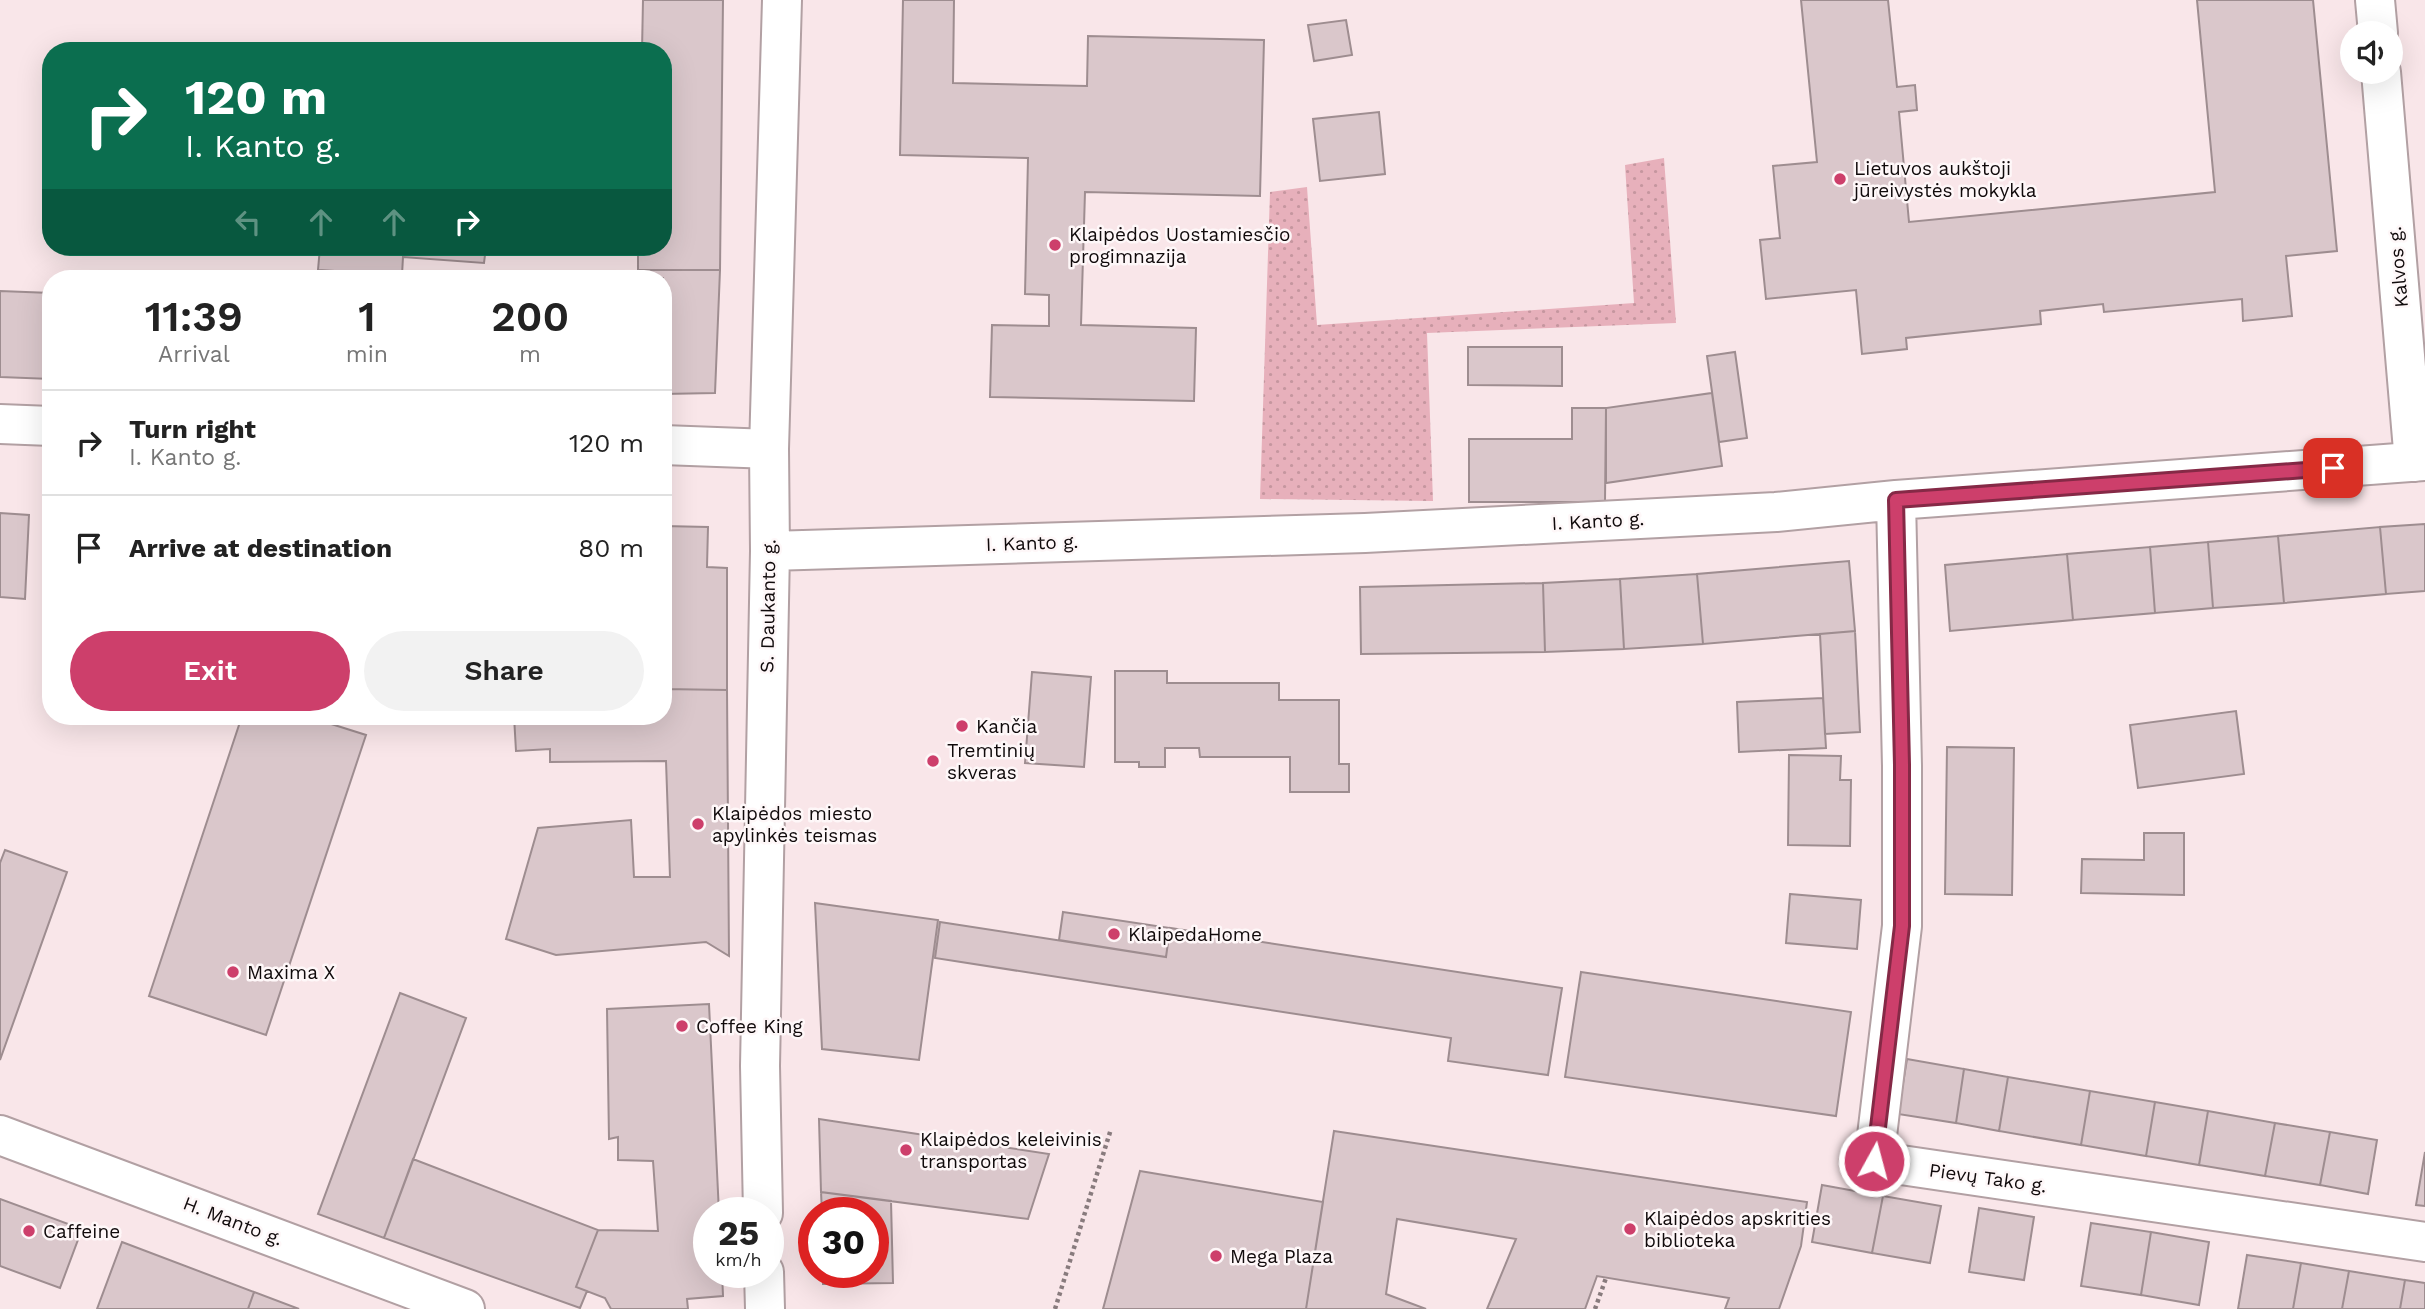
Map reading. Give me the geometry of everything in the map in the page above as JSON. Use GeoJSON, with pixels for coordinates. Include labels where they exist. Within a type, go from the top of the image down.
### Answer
{"type":"FeatureCollection","features":[{"type":"Feature","properties":{"kind":"street","name":"S. Daukanto g."},"geometry":{"type":"LineString","coordinates":[[763,1197],[760,1066],[770,551],[768,449],[782,0]]}},
{"type":"Feature","properties":{"kind":"street"},"geometry":{"type":"LineString","coordinates":[[2375,0],[2377,21]]}},
{"type":"Feature","properties":{"kind":"street","name":"Kalvos g."},"geometry":{"type":"LineString","coordinates":[[2382,84],[2420,461]]}},
{"type":"Feature","properties":{"kind":"street"},"geometry":{"type":"LineString","coordinates":[[0,424],[42,426]]}},
{"type":"Feature","properties":{"kind":"street"},"geometry":{"type":"LineString","coordinates":[[672,445],[768,449]]}},
{"type":"Feature","properties":{"kind":"street","name":"I. Kanto g."},"geometry":{"type":"LineString","coordinates":[[770,551],[1365,533],[1776,512],[1896,500],[2420,461]]}},
{"type":"Feature","properties":{"kind":"street","name":"Pievų Tako g."},"geometry":{"type":"LineString","coordinates":[[1896,500],[1902,765],[1902,926],[1874,1161],[2425,1242]]}},
{"type":"Feature","properties":{"kind":"street","name":"H. Manto g."},"geometry":{"type":"LineString","coordinates":[[0,1135],[465,1309]]}},
{"type":"Feature","properties":{"kind":"street"},"geometry":{"type":"LineString","coordinates":[[764,1288],[765,1309]]}},
{"type":"Feature","properties":{"kind":"path"},"geometry":{"type":"LineString","coordinates":[[1055,1309],[1111,1129]]}},
{"type":"Feature","properties":{"kind":"path"},"geometry":{"type":"LineString","coordinates":[[1595,1309],[1606,1278]]}},
{"type":"Feature","properties":{"kind":"shaded area"},"geometry":{"type":"Polygon","coordinates":[[[1664,158],[1676,323],[1427,333],[1433,501],[1260,499],[1270,192],[1307,187],[1317,325],[1634,303],[1625,165],[1664,158]]]}},
{"type":"Feature","properties":{"kind":"building"},"geometry":{"type":"Polygon","coordinates":[[[643,0],[723,0],[720,270],[638,270],[638,256],[672,256],[672,42],[642,42],[643,0]]]}},
{"type":"Feature","properties":{"kind":"building","name":"Klaipėdos Uostamiesčio progimnazija"},"geometry":{"type":"Polygon","coordinates":[[[903,0],[954,0],[953,83],[1087,86],[1088,36],[1264,40],[1260,196],[1085,192],[1081,325],[1196,328],[1194,401],[990,397],[992,325],[1049,326],[1049,295],[1025,294],[1028,158],[900,155],[903,0]]]}},
{"type":"Feature","properties":{"kind":"building","name":"Lietuvos aukštoji jūreivystės mokykla"},"geometry":{"type":"Polygon","coordinates":[[[1801,0],[1888,0],[1897,87],[1915,85],[1917,110],[1899,112],[1909,222],[2215,192],[2197,0],[2313,0],[2337,251],[2286,256],[2292,316],[2243,321],[2242,299],[2104,312],[2103,304],[2040,311],[2041,324],[1906,338],[1907,349],[1862,354],[1856,290],[1766,299],[1760,240],[1780,238],[1773,166],[1817,162],[1801,0]]]}},
{"type":"Feature","properties":{"kind":"building"},"geometry":{"type":"Polygon","coordinates":[[[1346,20],[1352,55],[1314,61],[1308,25],[1346,20]]]}},
{"type":"Feature","properties":{"kind":"building"},"geometry":{"type":"Polygon","coordinates":[[[1379,112],[1385,174],[1320,181],[1313,119],[1379,112]]]}},
{"type":"Feature","properties":{"kind":"building"},"geometry":{"type":"Polygon","coordinates":[[[319,256],[485,256],[484,263],[403,257],[402,270],[318,270],[319,256]]]}},
{"type":"Feature","properties":{"kind":"building"},"geometry":{"type":"Polygon","coordinates":[[[672,270],[720,270],[715,393],[672,394],[672,270]]]}},
{"type":"Feature","properties":{"kind":"building"},"geometry":{"type":"Polygon","coordinates":[[[0,291],[42,293],[42,379],[0,377],[0,291]]]}},
{"type":"Feature","properties":{"kind":"building"},"geometry":{"type":"Polygon","coordinates":[[[1468,347],[1562,347],[1562,386],[1468,385],[1468,347]]]}},
{"type":"Feature","properties":{"kind":"building"},"geometry":{"type":"Polygon","coordinates":[[[1735,352],[1747,438],[1719,442],[1707,356],[1735,352]]]}},
{"type":"Feature","properties":{"kind":"building"},"geometry":{"type":"Polygon","coordinates":[[[1712,393],[1722,466],[1606,483],[1606,408],[1712,393]]]}},
{"type":"Feature","properties":{"kind":"building"},"geometry":{"type":"Polygon","coordinates":[[[1572,408],[1606,408],[1605,502],[1469,502],[1469,439],[1572,439],[1572,408]]]}},
{"type":"Feature","properties":{"kind":"building"},"geometry":{"type":"Polygon","coordinates":[[[0,513],[29,515],[25,599],[0,597],[0,513]]]}},
{"type":"Feature","properties":{"kind":"building"},"geometry":{"type":"Polygon","coordinates":[[[2425,524],[2425,591],[2386,594],[2380,527],[2425,524]]]}},
{"type":"Feature","properties":{"kind":"building"},"geometry":{"type":"Polygon","coordinates":[[[672,526],[708,527],[707,567],[727,568],[727,690],[672,689],[672,526]]]}},
{"type":"Feature","properties":{"kind":"building"},"geometry":{"type":"Polygon","coordinates":[[[2380,527],[2386,594],[2284,603],[2278,536],[2380,527]]]}},
{"type":"Feature","properties":{"kind":"building"},"geometry":{"type":"Polygon","coordinates":[[[2278,536],[2284,603],[2213,608],[2208,542],[2278,536]]]}},
{"type":"Feature","properties":{"kind":"building"},"geometry":{"type":"Polygon","coordinates":[[[2208,542],[2213,608],[2155,613],[2150,547],[2208,542]]]}},
{"type":"Feature","properties":{"kind":"building"},"geometry":{"type":"Polygon","coordinates":[[[2150,547],[2155,613],[2073,620],[2067,554],[2150,547]]]}},
{"type":"Feature","properties":{"kind":"building"},"geometry":{"type":"Polygon","coordinates":[[[2067,554],[2073,620],[1950,631],[1945,565],[2067,554]]]}},
{"type":"Feature","properties":{"kind":"building"},"geometry":{"type":"Polygon","coordinates":[[[1849,561],[1855,631],[1703,644],[1697,574],[1849,561]]]}},
{"type":"Feature","properties":{"kind":"building"},"geometry":{"type":"Polygon","coordinates":[[[1697,574],[1703,644],[1624,649],[1620,579],[1697,574]]]}},
{"type":"Feature","properties":{"kind":"building"},"geometry":{"type":"Polygon","coordinates":[[[1620,579],[1624,649],[1545,652],[1543,583],[1620,579]]]}},
{"type":"Feature","properties":{"kind":"building"},"geometry":{"type":"Polygon","coordinates":[[[1543,583],[1545,652],[1361,654],[1360,587],[1543,583]]]}},
{"type":"Feature","properties":{"kind":"building"},"geometry":{"type":"Polygon","coordinates":[[[1855,631],[1860,732],[1825,734],[1820,634],[1855,631]]]}},
{"type":"Feature","properties":{"kind":"building"},"geometry":{"type":"Polygon","coordinates":[[[1115,671],[1167,671],[1167,683],[1279,683],[1279,700],[1339,700],[1339,764],[1349,764],[1349,792],[1290,792],[1290,757],[1200,757],[1199,748],[1165,748],[1165,767],[1139,767],[1139,762],[1115,762],[1115,671]]]}},
{"type":"Feature","properties":{"kind":"building"},"geometry":{"type":"Polygon","coordinates":[[[1032,672],[1091,677],[1084,767],[1025,763],[1032,672]]]}},
{"type":"Feature","properties":{"kind":"building","name":"Klaipėdos miesto apylinkės teismas"},"geometry":{"type":"Polygon","coordinates":[[[672,689],[727,690],[729,956],[706,942],[556,955],[506,939],[538,828],[631,820],[634,877],[670,877],[666,761],[550,762],[550,749],[516,751],[515,725],[672,725],[672,689]]]}},
{"type":"Feature","properties":{"kind":"building"},"geometry":{"type":"Polygon","coordinates":[[[1823,698],[1826,748],[1739,752],[1737,702],[1823,698]]]}},
{"type":"Feature","properties":{"kind":"building"},"geometry":{"type":"Polygon","coordinates":[[[2236,711],[2244,774],[2138,788],[2130,725],[2236,711]]]}},
{"type":"Feature","properties":{"kind":"building"},"geometry":{"type":"Polygon","coordinates":[[[239,725],[334,725],[366,735],[266,1035],[149,996],[239,725]]]}},
{"type":"Feature","properties":{"kind":"building"},"geometry":{"type":"Polygon","coordinates":[[[1947,747],[2014,748],[2012,895],[1945,894],[1947,747]]]}},
{"type":"Feature","properties":{"kind":"building"},"geometry":{"type":"Polygon","coordinates":[[[1789,755],[1841,756],[1840,780],[1851,780],[1850,846],[1788,845],[1789,755]]]}},
{"type":"Feature","properties":{"kind":"building"},"geometry":{"type":"Polygon","coordinates":[[[2144,833],[2184,833],[2184,895],[2081,893],[2082,859],[2144,860],[2144,833]]]}},
{"type":"Feature","properties":{"kind":"building"},"geometry":{"type":"Polygon","coordinates":[[[5,850],[67,872],[0,1060],[0,863],[5,850]]]}},
{"type":"Feature","properties":{"kind":"building"},"geometry":{"type":"Polygon","coordinates":[[[1790,894],[1861,900],[1857,949],[1786,943],[1790,894]]]}},
{"type":"Feature","properties":{"kind":"building"},"geometry":{"type":"Polygon","coordinates":[[[815,903],[938,920],[919,1060],[822,1049],[815,903]]]}},
{"type":"Feature","properties":{"kind":"building","name":"KlaipedaHome"},"geometry":{"type":"Polygon","coordinates":[[[1063,912],[1170,928],[1166,957],[1059,940],[1063,912]]]}},
{"type":"Feature","properties":{"kind":"building"},"geometry":{"type":"Polygon","coordinates":[[[940,922],[1166,957],[1170,928],[1562,988],[1548,1075],[1448,1061],[1451,1038],[935,958],[940,922]]]}},
{"type":"Feature","properties":{"kind":"building"},"geometry":{"type":"Polygon","coordinates":[[[1581,972],[1851,1012],[1836,1116],[1565,1077],[1581,972]]]}},
{"type":"Feature","properties":{"kind":"building"},"geometry":{"type":"Polygon","coordinates":[[[400,993],[466,1018],[384,1238],[318,1214],[400,993]]]}},
{"type":"Feature","properties":{"kind":"building"},"geometry":{"type":"Polygon","coordinates":[[[709,1004],[718,1197],[693,1197],[693,1288],[723,1288],[723,1296],[687,1299],[688,1309],[611,1309],[605,1298],[576,1287],[598,1230],[658,1231],[653,1161],[618,1160],[618,1137],[609,1139],[607,1009],[709,1004]]]}},
{"type":"Feature","properties":{"kind":"building"},"geometry":{"type":"Polygon","coordinates":[[[1907,1059],[1964,1069],[1956,1123],[1898,1114],[1907,1059]]]}},
{"type":"Feature","properties":{"kind":"building"},"geometry":{"type":"Polygon","coordinates":[[[1964,1069],[2008,1077],[1999,1131],[1956,1123],[1964,1069]]]}},
{"type":"Feature","properties":{"kind":"building"},"geometry":{"type":"Polygon","coordinates":[[[2008,1077],[2090,1091],[2081,1145],[1999,1131],[2008,1077]]]}},
{"type":"Feature","properties":{"kind":"building"},"geometry":{"type":"Polygon","coordinates":[[[2090,1091],[2155,1102],[2146,1156],[2081,1145],[2090,1091]]]}},
{"type":"Feature","properties":{"kind":"building"},"geometry":{"type":"Polygon","coordinates":[[[2155,1102],[2208,1111],[2199,1165],[2146,1156],[2155,1102]]]}},
{"type":"Feature","properties":{"kind":"building"},"geometry":{"type":"Polygon","coordinates":[[[2208,1111],[2275,1123],[2265,1176],[2199,1165],[2208,1111]]]}},
{"type":"Feature","properties":{"kind":"building"},"geometry":{"type":"Polygon","coordinates":[[[819,1119],[1049,1154],[1028,1219],[889,1201],[889,1197],[859,1197],[821,1192],[819,1119]]]}},
{"type":"Feature","properties":{"kind":"building"},"geometry":{"type":"Polygon","coordinates":[[[2275,1123],[2330,1132],[2320,1185],[2265,1176],[2275,1123]]]}},
{"type":"Feature","properties":{"kind":"building","name":"Klaipėdos apskrities biblioteka"},"geometry":{"type":"Polygon","coordinates":[[[1334,1131],[1807,1202],[1801,1246],[1779,1309],[1725,1309],[1729,1298],[1597,1276],[1585,1309],[1487,1309],[1516,1239],[1397,1219],[1386,1294],[1426,1309],[1306,1309],[1334,1131]]]}},
{"type":"Feature","properties":{"kind":"building"},"geometry":{"type":"Polygon","coordinates":[[[2330,1132],[2377,1140],[2368,1194],[2320,1185],[2330,1132]]]}},
{"type":"Feature","properties":{"kind":"building"},"geometry":{"type":"Polygon","coordinates":[[[2425,1152],[2425,1206],[2416,1205],[2425,1152]]]}},
{"type":"Feature","properties":{"kind":"building"},"geometry":{"type":"Polygon","coordinates":[[[413,1159],[598,1230],[576,1287],[587,1291],[580,1308],[384,1238],[413,1159]]]}},
{"type":"Feature","properties":{"kind":"building","name":"Mega Plaza"},"geometry":{"type":"Polygon","coordinates":[[[1140,1171],[1323,1202],[1306,1309],[1103,1309],[1140,1171]]]}},
{"type":"Feature","properties":{"kind":"building"},"geometry":{"type":"Polygon","coordinates":[[[1822,1185],[1883,1196],[1872,1253],[1812,1242],[1822,1185]]]}},
{"type":"Feature","properties":{"kind":"building"},"geometry":{"type":"Polygon","coordinates":[[[821,1192],[860,1197],[821,1197],[821,1192]]]}},
{"type":"Feature","properties":{"kind":"building"},"geometry":{"type":"Polygon","coordinates":[[[1883,1196],[1941,1206],[1930,1263],[1872,1253],[1883,1196]]]}},
{"type":"Feature","properties":{"kind":"building"},"geometry":{"type":"Polygon","coordinates":[[[0,1199],[82,1229],[60,1288],[0,1266],[0,1199]]]}},
{"type":"Feature","properties":{"kind":"building"},"geometry":{"type":"Polygon","coordinates":[[[889,1201],[891,1201],[893,1283],[889,1283],[889,1201]]]}},
{"type":"Feature","properties":{"kind":"building"},"geometry":{"type":"Polygon","coordinates":[[[1979,1208],[2034,1217],[2024,1280],[1969,1272],[1979,1208]]]}},
{"type":"Feature","properties":{"kind":"building"},"geometry":{"type":"Polygon","coordinates":[[[2091,1223],[2151,1232],[2141,1295],[2081,1286],[2091,1223]]]}},
{"type":"Feature","properties":{"kind":"building"},"geometry":{"type":"Polygon","coordinates":[[[2151,1232],[2209,1242],[2199,1305],[2141,1295],[2151,1232]]]}},
{"type":"Feature","properties":{"kind":"building"},"geometry":{"type":"Polygon","coordinates":[[[122,1242],[254,1292],[248,1309],[97,1309],[122,1242]]]}},
{"type":"Feature","properties":{"kind":"building"},"geometry":{"type":"Polygon","coordinates":[[[2247,1255],[2301,1263],[2293,1309],[2238,1309],[2247,1255]]]}},
{"type":"Feature","properties":{"kind":"building"},"geometry":{"type":"Polygon","coordinates":[[[2301,1263],[2349,1271],[2342,1309],[2293,1309],[2301,1263]]]}},
{"type":"Feature","properties":{"kind":"building"},"geometry":{"type":"Polygon","coordinates":[[[2349,1271],[2405,1280],[2400,1309],[2342,1309],[2349,1271]]]}},
{"type":"Feature","properties":{"kind":"building"},"geometry":{"type":"Polygon","coordinates":[[[2405,1280],[2425,1283],[2425,1309],[2400,1309],[2405,1280]]]}},
{"type":"Feature","properties":{"kind":"building"},"geometry":{"type":"Polygon","coordinates":[[[254,1292],[299,1309],[248,1309],[254,1292]]]}},
{"type":"Feature","properties":{"kind":"place","name":"Lietuvos aukštoji jūreivystės mokykla"},"geometry":{"type":"Point","coordinates":[1840,179]}},
{"type":"Feature","properties":{"kind":"place","name":"Klaipėdos Uostamiesčio progimnazija"},"geometry":{"type":"Point","coordinates":[1055,245]}},
{"type":"Feature","properties":{"kind":"place","name":"Kančia"},"geometry":{"type":"Point","coordinates":[962,726]}},
{"type":"Feature","properties":{"kind":"place","name":"Tremtinių skveras"},"geometry":{"type":"Point","coordinates":[933,761]}},
{"type":"Feature","properties":{"kind":"place","name":"Klaipėdos miesto apylinkės teismas"},"geometry":{"type":"Point","coordinates":[698,824]}},
{"type":"Feature","properties":{"kind":"place","name":"KlaipedaHome"},"geometry":{"type":"Point","coordinates":[1114,934]}},
{"type":"Feature","properties":{"kind":"place","name":"Maxima X"},"geometry":{"type":"Point","coordinates":[233,972]}},
{"type":"Feature","properties":{"kind":"place","name":"Coffee King"},"geometry":{"type":"Point","coordinates":[682,1026]}},
{"type":"Feature","properties":{"kind":"place","name":"Klaipėdos keleivinis transportas"},"geometry":{"type":"Point","coordinates":[906,1150]}},
{"type":"Feature","properties":{"kind":"place","name":"Klaipėdos apskrities biblioteka"},"geometry":{"type":"Point","coordinates":[1630,1229]}},
{"type":"Feature","properties":{"kind":"place","name":"Caffeine"},"geometry":{"type":"Point","coordinates":[29,1231]}},
{"type":"Feature","properties":{"kind":"place","name":"Mega Plaza"},"geometry":{"type":"Point","coordinates":[1216,1256]}},
{"type":"Feature","properties":{"kind":"route"},"geometry":{"type":"LineString","coordinates":[[1874,1161],[1902,926],[1902,765],[1896,500],[2333,468]]}}]}
